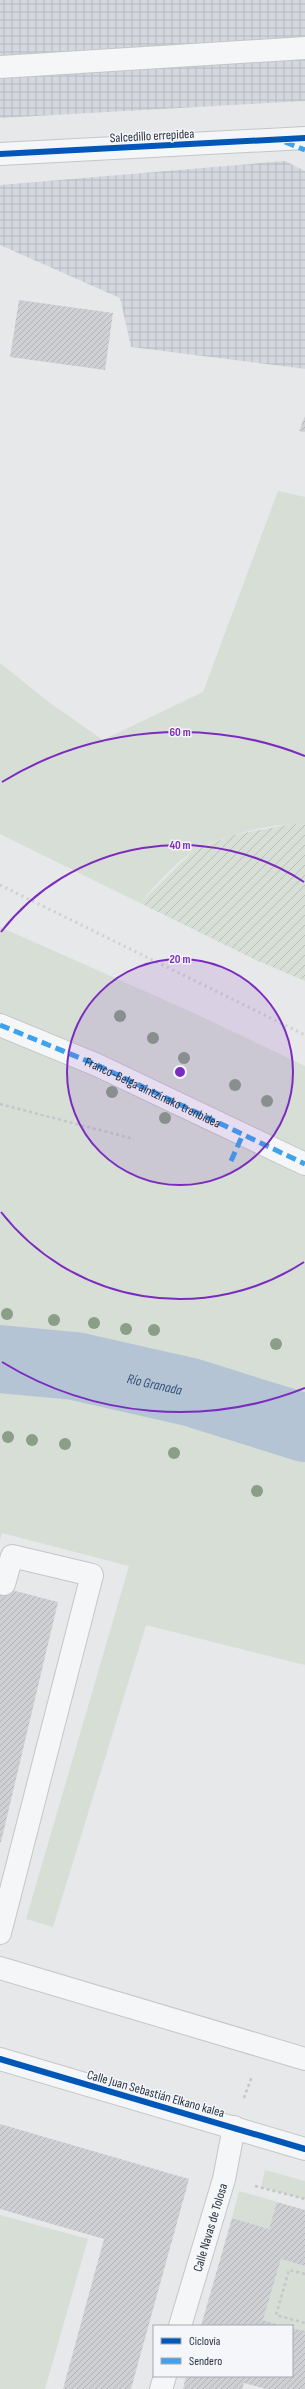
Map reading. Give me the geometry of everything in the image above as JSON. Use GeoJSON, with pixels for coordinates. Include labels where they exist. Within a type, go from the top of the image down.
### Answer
{"type":"FeatureCollection","features":[{"type":"Feature","properties":{"kind":"street"},"geometry":{"type":"LineString","coordinates":[[0,68],[305,48]]}},
{"type":"Feature","properties":{"kind":"street","name":"Salcedillo errepidea"},"geometry":{"type":"LineString","coordinates":[[0,154],[305,138]]}},
{"type":"Feature","properties":{"kind":"street"},"geometry":{"type":"LineString","coordinates":[[279,140],[305,150]]}},
{"type":"Feature","properties":{"kind":"street","name":"Franco-Belga aintzinako trenbidea"},"geometry":{"type":"LineString","coordinates":[[0,1025],[97,1065],[305,1164]]}},
{"type":"Feature","properties":{"kind":"street"},"geometry":{"type":"LineString","coordinates":[[0,1933],[92,1575],[12,1556],[4,1584]]}},
{"type":"Feature","properties":{"kind":"street"},"geometry":{"type":"LineString","coordinates":[[0,1968],[305,2059]]}},
{"type":"Feature","properties":{"kind":"street","name":"Calle Juan Sebastián Elkano kalea"},"geometry":{"type":"LineString","coordinates":[[0,2059],[305,2148]]}},
{"type":"Feature","properties":{"kind":"street","name":"Calle Navas de Tolosa"},"geometry":{"type":"LineString","coordinates":[[180,2325],[224,2179],[234,2127]]}},
{"type":"Feature","properties":{"kind":"street"},"geometry":{"type":"LineString","coordinates":[[161,2389],[165,2377]]}},
{"type":"Feature","properties":{"kind":"path"},"geometry":{"type":"LineString","coordinates":[[0,1104],[134,1139]]}},
{"type":"Feature","properties":{"kind":"path"},"geometry":{"type":"LineString","coordinates":[[234,2127],[256,2044]]}},
{"type":"Feature","properties":{"kind":"path"},"geometry":{"type":"LineString","coordinates":[[261,2187],[305,2199]]}},
{"type":"Feature","properties":{"kind":"path"},"geometry":{"type":"LineString","coordinates":[[305,2274],[289,2270],[276,2315],[305,2324]]}},
{"type":"Feature","properties":{"kind":"shaded area"},"geometry":{"type":"Polygon","coordinates":[[[0,0],[305,0],[305,101],[0,118],[0,0]]]}},
{"type":"Feature","properties":{"kind":"shaded area"},"geometry":{"type":"Polygon","coordinates":[[[285,161],[305,171],[305,369],[131,347],[120,298],[0,245],[0,185],[285,161]]]}},
{"type":"Feature","properties":{"kind":"shaded area"},"geometry":{"type":"Polygon","coordinates":[[[278,491],[305,497],[305,825],[264,828],[234,835],[207,844],[189,854],[174,867],[140,903],[0,834],[0,663],[50,703],[103,740],[203,692],[278,491]]]}},
{"type":"Feature","properties":{"kind":"shaded area"},"geometry":{"type":"Polygon","coordinates":[[[291,824],[305,825],[305,981],[258,961],[140,903],[194,850],[233,835],[291,824]]]}},
{"type":"Feature","properties":{"kind":"shaded area"},"geometry":{"type":"Polygon","coordinates":[[[0,927],[194,1013],[305,1066],[305,1665],[146,1625],[53,1927],[26,1919],[129,1566],[2,1533],[0,1540],[0,927]]]}},
{"type":"Feature","properties":{"kind":"shaded area"},"geometry":{"type":"Polygon","coordinates":[[[265,2170],[305,2181],[305,2199],[261,2187],[265,2170]]]}},
{"type":"Feature","properties":{"kind":"shaded area"},"geometry":{"type":"Polygon","coordinates":[[[239,2191],[277,2202],[269,2229],[232,2218],[239,2191]]]}},
{"type":"Feature","properties":{"kind":"shaded area"},"geometry":{"type":"Polygon","coordinates":[[[0,2215],[88,2239],[45,2389],[0,2389],[0,2215]]]}},
{"type":"Feature","properties":{"kind":"shaded area"},"geometry":{"type":"Polygon","coordinates":[[[281,2259],[305,2266],[305,2331],[293,2328],[293,2325],[282,2325],[263,2320],[281,2259]]]}},
{"type":"Feature","properties":{"kind":"water"},"geometry":{"type":"Polygon","coordinates":[[[0,1359],[207,1384],[305,1411],[305,1442],[225,1411],[104,1387],[0,1380],[0,1359]]]}},
{"type":"Feature","properties":{"kind":"building"},"geometry":{"type":"Polygon","coordinates":[[[19,300],[113,313],[105,370],[10,357],[19,300]]]}},
{"type":"Feature","properties":{"kind":"building"},"geometry":{"type":"Polygon","coordinates":[[[305,416],[305,432],[299,431],[305,416]]]}},
{"type":"Feature","properties":{"kind":"building"},"geometry":{"type":"Polygon","coordinates":[[[0,1587],[58,1602],[1,1842],[0,1842],[0,1587]]]}},
{"type":"Feature","properties":{"kind":"building"},"geometry":{"type":"Polygon","coordinates":[[[0,2124],[189,2179],[131,2389],[63,2389],[104,2239],[0,2209],[0,2124]]]}},
{"type":"Feature","properties":{"kind":"building"},"geometry":{"type":"Polygon","coordinates":[[[277,2202],[305,2210],[305,2266],[281,2259],[263,2320],[280,2325],[201,2325],[232,2218],[269,2229],[277,2202]]]}},
{"type":"Feature","properties":{"kind":"building"},"geometry":{"type":"Polygon","coordinates":[[[293,2328],[305,2331],[305,2389],[266,2389],[244,2383],[242,2389],[183,2389],[186,2377],[293,2377],[293,2328]]]}},
{"type":"Feature","properties":{"kind":"waterway","name":"Río Granada"},"geometry":{"type":"LineString","coordinates":[[0,1359],[75,1366],[190,1392],[305,1428]]}},
{"type":"Feature","properties":{"kind":"railway"},"geometry":{"type":"LineString","coordinates":[[0,885],[305,1035]]}},
{"type":"Feature","properties":{"kind":"marked path"},"geometry":{"type":"LineString","coordinates":[[285,142],[305,150]]}},
{"type":"Feature","properties":{"kind":"marked path"},"geometry":{"type":"LineString","coordinates":[[0,1025],[97,1065],[305,1164]]}},
{"type":"Feature","properties":{"kind":"marked path"},"geometry":{"type":"LineString","coordinates":[[231,1161],[243,1134]]}},
{"type":"Feature","properties":{"kind":"cycle path"},"geometry":{"type":"LineString","coordinates":[[0,154],[305,138]]}},
{"type":"Feature","properties":{"kind":"cycle path"},"geometry":{"type":"LineString","coordinates":[[0,2059],[305,2149]]}}]}
